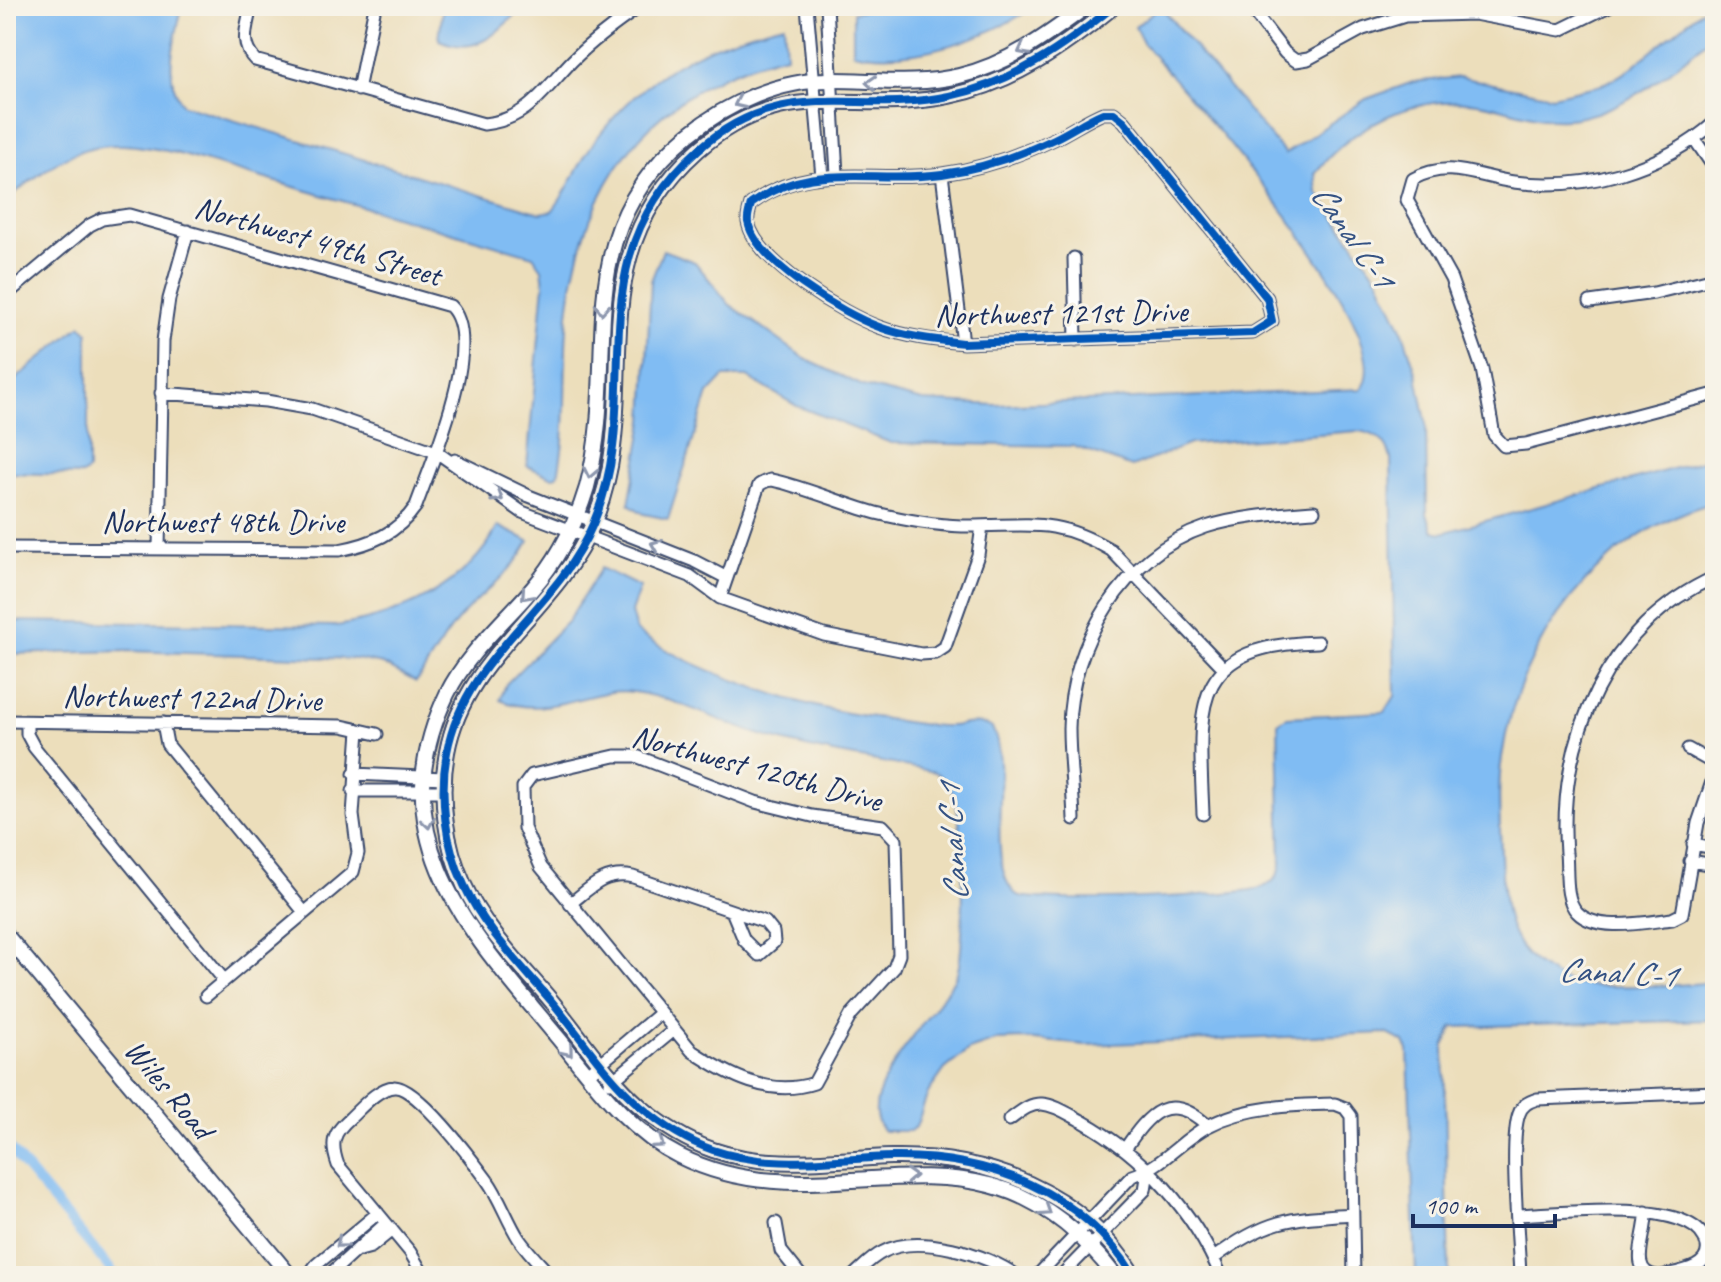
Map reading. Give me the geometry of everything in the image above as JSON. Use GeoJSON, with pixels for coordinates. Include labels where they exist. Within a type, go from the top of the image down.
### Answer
{"type":"FeatureCollection","features":[{"type":"Feature","properties":{"kind":"street"},"geometry":{"type":"LineString","coordinates":[[251,6],[244,41],[247,52],[255,60],[468,122],[499,123],[532,106],[598,37],[641,6]]}},
{"type":"Feature","properties":{"kind":"street"},"geometry":{"type":"LineString","coordinates":[[358,90],[375,6]]}},
{"type":"Feature","properties":{"kind":"street"},"geometry":{"type":"LineString","coordinates":[[1087,6],[1023,51],[966,74],[893,84],[813,81],[756,96],[706,121],[665,156],[625,215],[607,269],[594,447],[578,514],[537,583],[483,640],[455,679],[437,718],[425,791],[437,864],[450,899],[474,938],[601,1091],[650,1137],[675,1154],[712,1170],[787,1180],[950,1176],[1014,1193],[1077,1232],[1115,1276]]}},
{"type":"Feature","properties":{"kind":"street"},"geometry":{"type":"LineString","coordinates":[[1114,6],[1045,59],[980,88],[911,101],[834,99],[774,108],[724,131],[682,166],[648,209],[626,262],[614,431],[609,468],[595,521],[553,593],[479,673],[454,726],[444,784],[453,859],[473,903],[615,1079],[642,1108],[669,1128],[719,1152],[783,1162],[924,1158],[999,1171],[1039,1186],[1089,1220],[1103,1233],[1134,1276]]}},
{"type":"Feature","properties":{"kind":"street"},"geometry":{"type":"LineString","coordinates":[[1249,6],[1285,53],[1296,61],[1308,59],[1363,29],[1405,16],[1474,14],[1560,30],[1609,6]]}},
{"type":"Feature","properties":{"kind":"street"},"geometry":{"type":"LineString","coordinates":[[837,174],[828,10],[808,12],[822,177],[837,174],[885,178],[942,174],[963,343]]}},
{"type":"Feature","properties":{"kind":"street","name":"Northwest 121st Drive"},"geometry":{"type":"LineString","coordinates":[[822,177],[792,182],[766,193],[751,204],[747,220],[755,237],[780,265],[845,310],[878,327],[918,338],[963,343],[1253,333],[1272,321],[1267,298],[1124,121],[1114,113],[1103,113],[1015,155],[942,174]]}},
{"type":"Feature","properties":{"kind":"street"},"geometry":{"type":"LineString","coordinates":[[1715,122],[1695,140],[1654,161],[1608,178],[1558,185],[1512,182],[1460,168],[1440,169],[1413,179],[1407,200],[1451,279],[1482,369],[1494,435],[1504,446],[1526,444],[1715,394]]}},
{"type":"Feature","properties":{"kind":"street"},"geometry":{"type":"LineString","coordinates":[[1695,140],[1715,169]]}},
{"type":"Feature","properties":{"kind":"street","name":"Northwest 49th Street"},"geometry":{"type":"LineString","coordinates":[[6,295],[90,225],[115,215],[129,215],[450,306],[458,314],[462,327],[460,375],[435,451]]}},
{"type":"Feature","properties":{"kind":"street"},"geometry":{"type":"LineString","coordinates":[[159,549],[161,393],[169,299],[188,231]]}},
{"type":"Feature","properties":{"kind":"street"},"geometry":{"type":"LineString","coordinates":[[1074,258],[1076,340]]}},
{"type":"Feature","properties":{"kind":"street"},"geometry":{"type":"LineString","coordinates":[[1590,302],[1654,293],[1715,278]]}},
{"type":"Feature","properties":{"kind":"street"},"geometry":{"type":"LineString","coordinates":[[161,393],[266,401],[312,409],[435,451],[529,496],[727,578]]}},
{"type":"Feature","properties":{"kind":"street"},"geometry":{"type":"LineString","coordinates":[[435,451],[522,512],[690,576],[720,598],[824,635],[921,654],[936,653],[945,647],[978,555],[982,526]]}},
{"type":"Feature","properties":{"kind":"street","name":"Northwest 48th Drive"},"geometry":{"type":"LineString","coordinates":[[6,548],[339,550],[368,545],[406,521],[416,506],[435,451]]}},
{"type":"Feature","properties":{"kind":"street"},"geometry":{"type":"LineString","coordinates":[[720,598],[752,500],[759,485],[766,480],[912,521],[982,526],[1039,523],[1065,527],[1111,550],[1223,667]]}},
{"type":"Feature","properties":{"kind":"street"},"geometry":{"type":"LineString","coordinates":[[1074,819],[1069,726],[1078,670],[1098,620],[1133,573],[1164,548],[1202,528],[1234,519],[1314,511]]}},
{"type":"Feature","properties":{"kind":"street"},"geometry":{"type":"LineString","coordinates":[[1715,577],[1690,588],[1649,619],[1597,687],[1578,732],[1566,783],[1565,827],[1570,900],[1578,913],[1594,923],[1672,919],[1682,914],[1693,844],[1715,773]]}},
{"type":"Feature","properties":{"kind":"street"},"geometry":{"type":"LineString","coordinates":[[1203,814],[1199,737],[1202,710],[1223,667],[1257,650],[1289,643],[1318,642]]}},
{"type":"Feature","properties":{"kind":"street","name":"Northwest 122nd Drive"},"geometry":{"type":"LineString","coordinates":[[6,721],[163,723],[359,730],[377,734]]}},
{"type":"Feature","properties":{"kind":"street"},"geometry":{"type":"LineString","coordinates":[[27,723],[27,734],[34,747],[224,980]]}},
{"type":"Feature","properties":{"kind":"street"},"geometry":{"type":"LineString","coordinates":[[163,723],[167,744],[304,912]]}},
{"type":"Feature","properties":{"kind":"street"},"geometry":{"type":"LineString","coordinates":[[206,996],[353,872],[357,864],[353,791],[359,730]]}},
{"type":"Feature","properties":{"kind":"street"},"geometry":{"type":"LineString","coordinates":[[1688,749],[1715,764]]}},
{"type":"Feature","properties":{"kind":"street","name":"Northwest 120th Drive"},"geometry":{"type":"LineString","coordinates":[[570,904],[541,867],[524,828],[523,787],[532,775],[545,770],[564,770],[615,756],[636,756],[755,802],[812,816],[883,826],[891,831],[896,840],[898,868],[899,955],[894,968],[851,1015],[814,1083],[782,1087],[751,1083],[721,1071],[692,1051],[674,1030]]}},
{"type":"Feature","properties":{"kind":"street"},"geometry":{"type":"LineString","coordinates":[[354,774],[426,776],[444,784]]}},
{"type":"Feature","properties":{"kind":"street"},"geometry":{"type":"LineString","coordinates":[[353,791],[425,791],[444,784]]}},
{"type":"Feature","properties":{"kind":"street"},"geometry":{"type":"LineString","coordinates":[[1690,861],[1712,865],[1713,848],[1693,844]]}},
{"type":"Feature","properties":{"kind":"street"},"geometry":{"type":"LineString","coordinates":[[601,1091],[674,1030],[570,904],[596,882],[616,873],[732,911]]}},
{"type":"Feature","properties":{"kind":"street","name":"Wiles Road"},"geometry":{"type":"LineString","coordinates":[[6,935],[290,1276]]}},
{"type":"Feature","properties":{"kind":"street"},"geometry":{"type":"LineString","coordinates":[[588,1074],[660,1013]]}},
{"type":"Feature","properties":{"kind":"street"},"geometry":{"type":"LineString","coordinates":[[424,1276],[389,1226],[338,1165],[332,1149],[333,1136],[383,1090],[396,1086],[409,1089],[428,1108],[488,1182],[519,1239],[551,1276]]}},
{"type":"Feature","properties":{"kind":"street"},"geometry":{"type":"LineString","coordinates":[[1520,1276],[1518,1116],[1525,1104],[1537,1099],[1715,1092]]}},
{"type":"Feature","properties":{"kind":"street"},"geometry":{"type":"LineString","coordinates":[[1009,1120],[1030,1106],[1042,1104],[1061,1110],[1125,1149],[1177,1201],[1214,1258],[1221,1276]]}},
{"type":"Feature","properties":{"kind":"street"},"geometry":{"type":"LineString","coordinates":[[1037,1276],[1132,1176],[1148,1171],[1208,1126],[1233,1116],[1292,1105],[1335,1104],[1345,1108],[1351,1116],[1354,1276]]}},
{"type":"Feature","properties":{"kind":"street"},"geometry":{"type":"LineString","coordinates":[[1125,1149],[1151,1115],[1164,1108],[1180,1108],[1194,1113],[1208,1126]]}},
{"type":"Feature","properties":{"kind":"street"},"geometry":{"type":"LineString","coordinates":[[1061,1276],[1145,1190],[1148,1171]]}},
{"type":"Feature","properties":{"kind":"street"},"geometry":{"type":"LineString","coordinates":[[1518,1215],[1646,1212],[1667,1213],[1683,1219],[1706,1240],[1708,1251],[1697,1266],[1659,1276],[1644,1271],[1639,1255],[1648,1230],[1646,1212]]}},
{"type":"Feature","properties":{"kind":"street"},"geometry":{"type":"LineString","coordinates":[[308,1276],[316,1265],[378,1213]]}},
{"type":"Feature","properties":{"kind":"street"},"geometry":{"type":"LineString","coordinates":[[1214,1258],[1254,1230],[1271,1223],[1352,1214]]}},
{"type":"Feature","properties":{"kind":"street"},"geometry":{"type":"LineString","coordinates":[[776,1223],[781,1251],[801,1276]]}},
{"type":"Feature","properties":{"kind":"street"},"geometry":{"type":"LineString","coordinates":[[362,1226],[370,1236]]}},
{"type":"Feature","properties":{"kind":"street"},"geometry":{"type":"LineString","coordinates":[[328,1276],[360,1250],[370,1236],[389,1226]]}},
{"type":"Feature","properties":{"kind":"street"},"geometry":{"type":"LineString","coordinates":[[360,1250],[371,1247],[389,1226]]}},
{"type":"Feature","properties":{"kind":"street"},"geometry":{"type":"LineString","coordinates":[[853,1276],[883,1252],[924,1246],[986,1257],[1017,1276]]}},
{"type":"Feature","properties":{"kind":"water"},"geometry":{"type":"Polygon","coordinates":[[[6,6],[182,6],[171,69],[176,94],[183,105],[540,213],[552,211],[588,150],[613,118],[634,97],[677,65],[727,41],[784,24],[786,55],[742,68],[703,87],[669,110],[640,138],[615,170],[596,207],[581,247],[571,292],[566,336],[562,448],[557,476],[551,477],[527,466],[544,284],[542,269],[533,256],[147,147],[102,146],[84,150],[48,168],[6,200],[6,6]]]}},
{"type":"Feature","properties":{"kind":"water"},"geometry":{"type":"Polygon","coordinates":[[[443,6],[525,6],[487,39],[466,46],[439,40],[443,6]]]}},
{"type":"Feature","properties":{"kind":"water"},"geometry":{"type":"Polygon","coordinates":[[[886,6],[1035,6],[995,29],[948,46],[899,55],[853,52],[853,12],[886,6]]]}},
{"type":"Feature","properties":{"kind":"water"},"geometry":{"type":"Polygon","coordinates":[[[1160,6],[1285,154],[1366,99],[1413,82],[1460,77],[1552,96],[1601,85],[1625,73],[1707,6],[1715,6],[1715,34],[1653,83],[1620,104],[1571,119],[1537,117],[1467,102],[1418,106],[1372,124],[1332,154],[1315,173],[1317,192],[1378,278],[1401,326],[1417,375],[1426,421],[1427,514],[1433,531],[1442,533],[1715,457],[1715,502],[1673,518],[1635,539],[1601,566],[1571,598],[1546,633],[1526,672],[1511,714],[1502,757],[1499,793],[1504,899],[1511,929],[1526,954],[1553,974],[1582,984],[1641,986],[1715,982],[1715,1020],[1453,1027],[1444,1047],[1449,1276],[1416,1276],[1408,1050],[1404,1042],[1386,1033],[1086,1045],[1024,1039],[998,1040],[969,1050],[945,1069],[928,1093],[916,1127],[910,1131],[884,1131],[876,1116],[878,1096],[902,1051],[949,988],[960,959],[962,856],[957,810],[949,785],[935,772],[783,741],[649,695],[617,691],[535,707],[500,700],[506,684],[568,621],[601,568],[640,587],[631,612],[636,631],[683,658],[743,684],[859,715],[928,725],[977,724],[992,728],[1000,766],[1001,862],[1007,881],[1017,895],[1098,899],[1218,894],[1247,891],[1273,881],[1281,865],[1278,723],[1287,717],[1385,712],[1395,696],[1391,459],[1387,447],[1375,436],[1358,431],[1190,444],[1132,467],[1073,446],[891,443],[797,406],[747,377],[724,377],[708,394],[668,519],[644,514],[629,504],[644,421],[651,281],[663,250],[695,262],[729,304],[807,360],[863,386],[923,401],[996,405],[1361,389],[1366,359],[1351,317],[1322,267],[1242,159],[1143,43],[1135,27],[1160,6]]]}},
{"type":"Feature","properties":{"kind":"water"},"geometry":{"type":"Polygon","coordinates":[[[81,325],[88,332],[88,471],[82,475],[6,473],[6,387],[81,325]]]}},
{"type":"Feature","properties":{"kind":"water"},"geometry":{"type":"Polygon","coordinates":[[[498,526],[529,541],[506,573],[458,620],[416,682],[383,664],[357,659],[128,651],[6,654],[6,621],[336,626],[384,615],[450,582],[469,566],[498,526]]]}},
{"type":"Feature","properties":{"kind":"waterway"},"geometry":{"type":"LineString","coordinates":[[6,1144],[116,1276]]}},
{"type":"Feature","properties":{"kind":"cycle path"},"geometry":{"type":"LineString","coordinates":[[1114,6],[1037,62],[972,90],[915,101],[820,102],[760,112],[730,127],[698,150],[659,193],[636,238],[624,283],[615,426],[608,475],[593,524],[577,555],[557,583],[491,660],[472,688],[457,718],[447,752],[444,803],[448,837],[457,869],[482,917],[617,1083],[666,1126],[713,1150],[757,1160],[802,1162],[927,1158],[997,1171],[1060,1200],[1088,1221],[1113,1246],[1134,1276]]}},
{"type":"Feature","properties":{"kind":"cycle path"},"geometry":{"type":"LineString","coordinates":[[1103,113],[1114,113],[1124,121],[1267,298],[1272,321],[1253,333],[963,343],[910,336],[844,311],[803,285],[767,253],[754,237],[748,222],[751,204],[774,190],[797,182],[820,177],[916,176],[971,169],[1041,145],[1103,113]]}},
{"type":"Feature","properties":{"kind":"water label","name":"Canal C-1"},"geometry":{"type":"Point","coordinates":[1353,235]}},
{"type":"Feature","properties":{"kind":"water label","name":"Canal C-1"},"geometry":{"type":"Point","coordinates":[952,843]}},
{"type":"Feature","properties":{"kind":"water label","name":"Canal C-1"},"geometry":{"type":"Point","coordinates":[1617,972]}}]}
